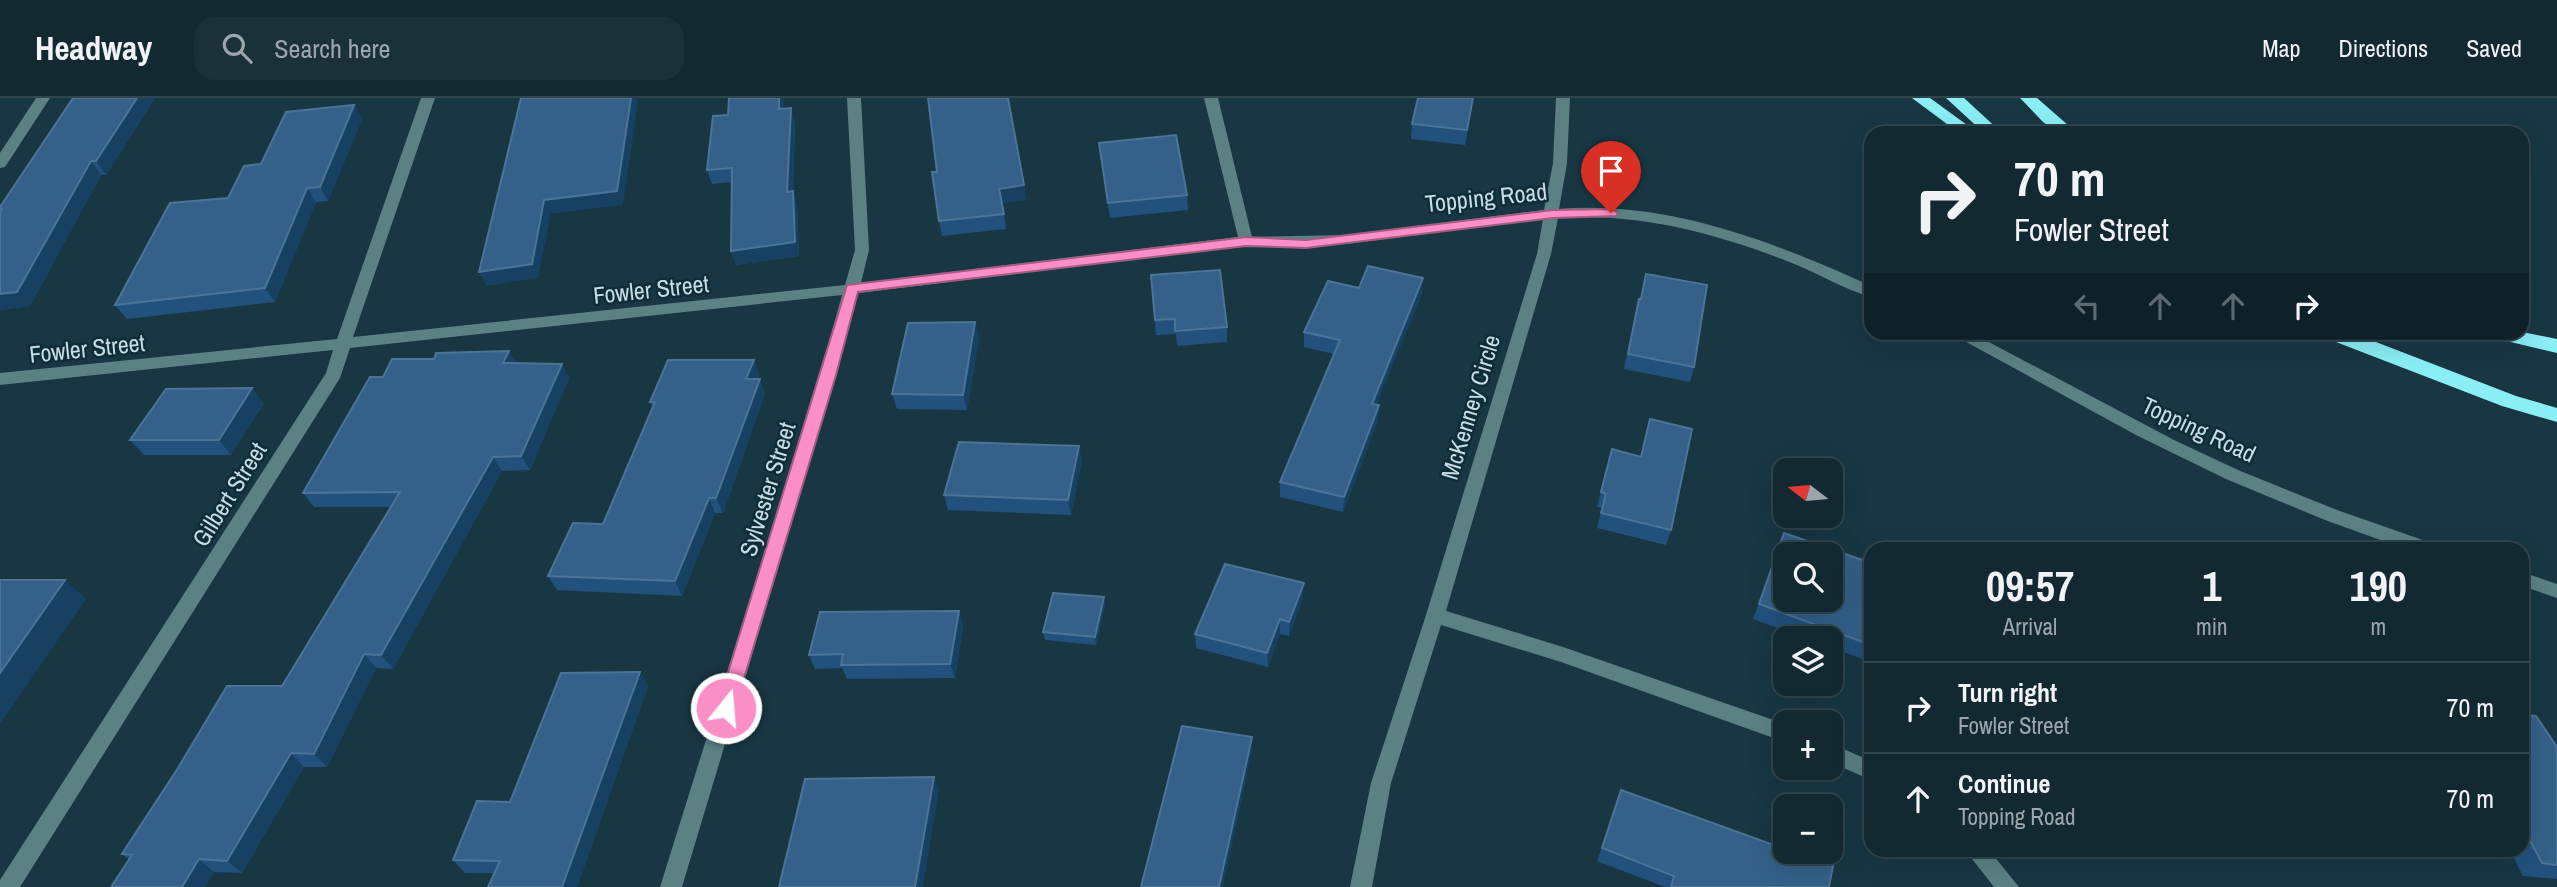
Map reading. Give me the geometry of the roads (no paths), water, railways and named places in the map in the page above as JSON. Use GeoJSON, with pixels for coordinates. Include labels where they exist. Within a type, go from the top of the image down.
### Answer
{"type":"FeatureCollection","features":[{"type":"Feature","properties":{"kind":"highway"},"geometry":{"type":"LineString","coordinates":[[1920,98],[1959,126]]}},
{"type":"Feature","properties":{"kind":"highway"},"geometry":{"type":"LineString","coordinates":[[1954,98],[1986,126]]}},
{"type":"Feature","properties":{"kind":"highway"},"geometry":{"type":"LineString","coordinates":[[2028,98],[2059,126]]}},
{"type":"Feature","properties":{"kind":"highway"},"geometry":{"type":"LineString","coordinates":[[2529,339],[2557,345]]}},
{"type":"Feature","properties":{"kind":"highway"},"geometry":{"type":"LineString","coordinates":[[2351,340],[2509,401],[2557,415]]}},
{"type":"Feature","properties":{"kind":"street"},"geometry":{"type":"LineString","coordinates":[[0,164],[43,98]]}},
{"type":"Feature","properties":{"kind":"street","name":"Gilbert Street"},"geometry":{"type":"LineString","coordinates":[[8,887],[334,374],[428,98]]}},
{"type":"Feature","properties":{"kind":"street","name":"Sylvester Street"},"geometry":{"type":"LineString","coordinates":[[671,887],[828,375],[862,250],[855,98]]}},
{"type":"Feature","properties":{"kind":"street"},"geometry":{"type":"LineString","coordinates":[[1211,98],[1246,241]]}},
{"type":"Feature","properties":{"kind":"street","name":"McKenney Circle"},"geometry":{"type":"LineString","coordinates":[[1361,887],[1381,783],[1531,300],[1553,214],[1560,163],[1563,98]]}},
{"type":"Feature","properties":{"kind":"street","name":"Topping Road"},"geometry":{"type":"LineString","coordinates":[[1306,244],[1553,214],[1611,213],[1683,225],[1757,246],[1864,289]]}},
{"type":"Feature","properties":{"kind":"street","name":"Fowler Street"},"geometry":{"type":"LineString","coordinates":[[0,379],[718,305],[1246,241],[1306,244]]}},
{"type":"Feature","properties":{"kind":"street","name":"Topping Road"},"geometry":{"type":"LineString","coordinates":[[1971,340],[2169,444],[2337,517],[2408,542]]}},
{"type":"Feature","properties":{"kind":"street"},"geometry":{"type":"LineString","coordinates":[[2529,581],[2557,591]]}},
{"type":"Feature","properties":{"kind":"street"},"geometry":{"type":"LineString","coordinates":[[1435,615],[1563,655],[1773,729]]}},
{"type":"Feature","properties":{"kind":"street"},"geometry":{"type":"LineString","coordinates":[[1843,758],[1864,768]]}},
{"type":"Feature","properties":{"kind":"street"},"geometry":{"type":"LineString","coordinates":[[1981,857],[2008,887]]}}]}
